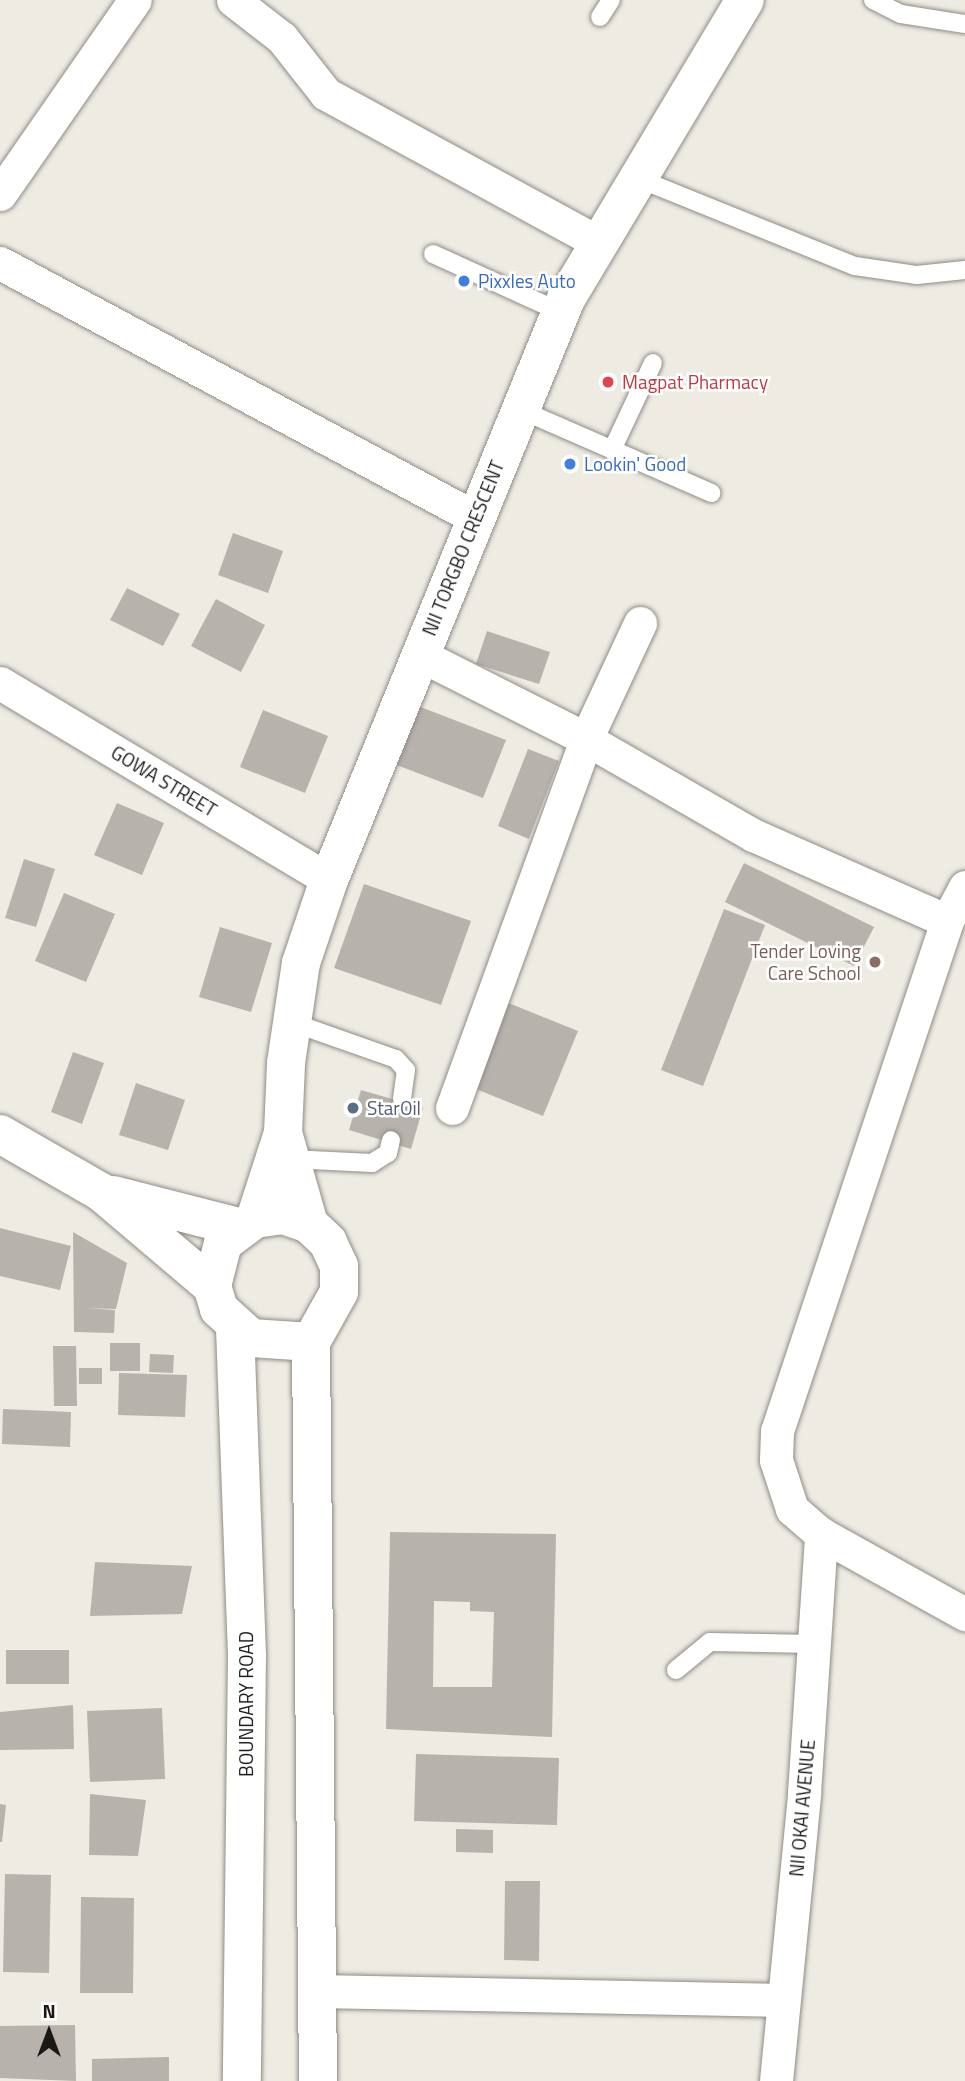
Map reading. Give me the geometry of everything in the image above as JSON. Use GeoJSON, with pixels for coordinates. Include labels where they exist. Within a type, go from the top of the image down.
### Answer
{"type":"FeatureCollection","features":[{"type":"Feature","properties":{"kind":"main road","name":"NII TORGBO CRESCENT"},"geometry":{"type":"LineString","coordinates":[[286,1146],[291,1022],[301,963],[329,880],[474,517],[560,312],[598,242],[745,0]]}},
{"type":"Feature","properties":{"kind":"main road"},"geometry":{"type":"LineString","coordinates":[[0,1134],[101,1192],[212,1286]]}},
{"type":"Feature","properties":{"kind":"main road"},"geometry":{"type":"LineString","coordinates":[[286,1146],[247,1223],[214,1263],[212,1286],[219,1309],[234,1328],[270,1343],[311,1342]]}},
{"type":"Feature","properties":{"kind":"main road"},"geometry":{"type":"LineString","coordinates":[[286,1146],[309,1224]]}},
{"type":"Feature","properties":{"kind":"main road"},"geometry":{"type":"LineString","coordinates":[[101,1192],[247,1223],[283,1215],[309,1224],[328,1242],[339,1266],[339,1292],[311,1342],[320,1991],[318,2081]]}},
{"type":"Feature","properties":{"kind":"main road","name":"BOUNDARY ROAD"},"geometry":{"type":"LineString","coordinates":[[234,1328],[247,1656],[242,2081]]}},
{"type":"Feature","properties":{"kind":"street"},"geometry":{"type":"LineString","coordinates":[[0,194],[135,0]]}},
{"type":"Feature","properties":{"kind":"street"},"geometry":{"type":"LineString","coordinates":[[233,0],[282,38],[326,94],[598,242]]}},
{"type":"Feature","properties":{"kind":"street"},"geometry":{"type":"LineString","coordinates":[[0,263],[474,517]]}},
{"type":"Feature","properties":{"kind":"street"},"geometry":{"type":"LineString","coordinates":[[452,1108],[586,739],[640,623]]}},
{"type":"Feature","properties":{"kind":"street"},"geometry":{"type":"LineString","coordinates":[[420,655],[586,739],[753,835],[947,921]]}},
{"type":"Feature","properties":{"kind":"street","name":"GOWA STREET"},"geometry":{"type":"LineString","coordinates":[[0,682],[329,880]]}},
{"type":"Feature","properties":{"kind":"street"},"geometry":{"type":"LineString","coordinates":[[964,1611],[821,1534],[792,1509],[784,1493],[775,1460],[777,1431],[947,921],[965,887]]}},
{"type":"Feature","properties":{"kind":"street","name":"NII OKAI AVENUE"},"geometry":{"type":"LineString","coordinates":[[776,2081],[821,1534]]}},
{"type":"Feature","properties":{"kind":"street"},"geometry":{"type":"LineString","coordinates":[[320,1991],[783,2000]]}},
{"type":"Feature","properties":{"kind":"lane"},"geometry":{"type":"LineString","coordinates":[[600,17],[611,0]]}},
{"type":"Feature","properties":{"kind":"lane"},"geometry":{"type":"LineString","coordinates":[[873,0],[901,14],[965,24]]}},
{"type":"Feature","properties":{"kind":"lane"},"geometry":{"type":"LineString","coordinates":[[637,178],[855,266],[917,275],[965,270]]}},
{"type":"Feature","properties":{"kind":"lane"},"geometry":{"type":"LineString","coordinates":[[433,254],[560,312]]}},
{"type":"Feature","properties":{"kind":"lane"},"geometry":{"type":"LineString","coordinates":[[612,450],[653,363]]}},
{"type":"Feature","properties":{"kind":"lane"},"geometry":{"type":"LineString","coordinates":[[519,409],[711,493]]}},
{"type":"Feature","properties":{"kind":"lane"},"geometry":{"type":"LineString","coordinates":[[291,1022],[396,1059],[406,1070],[402,1099]]}},
{"type":"Feature","properties":{"kind":"lane"},"geometry":{"type":"LineString","coordinates":[[286,1146],[372,1163],[388,1153],[391,1140]]}},
{"type":"Feature","properties":{"kind":"lane"},"geometry":{"type":"LineString","coordinates":[[676,1670],[710,1643],[814,1644]]}},
{"type":"Feature","properties":{"kind":"building"},"geometry":{"type":"Polygon","coordinates":[[[233,533],[283,551],[268,593],[218,575],[233,533]]]}},
{"type":"Feature","properties":{"kind":"building"},"geometry":{"type":"Polygon","coordinates":[[[127,588],[180,614],[163,646],[110,620],[127,588]]]}},
{"type":"Feature","properties":{"kind":"building"},"geometry":{"type":"Polygon","coordinates":[[[216,599],[265,625],[241,672],[191,646],[216,599]]]}},
{"type":"Feature","properties":{"kind":"building"},"geometry":{"type":"Polygon","coordinates":[[[487,631],[550,652],[539,684],[476,664],[487,631]]]}},
{"type":"Feature","properties":{"kind":"building"},"geometry":{"type":"Polygon","coordinates":[[[418,706],[506,740],[483,798],[394,764],[418,706]]]}},
{"type":"Feature","properties":{"kind":"building"},"geometry":{"type":"Polygon","coordinates":[[[263,710],[328,736],[305,793],[240,767],[263,710]]]}},
{"type":"Feature","properties":{"kind":"building"},"geometry":{"type":"Polygon","coordinates":[[[528,749],[559,761],[529,839],[498,826],[528,749]]]}},
{"type":"Feature","properties":{"kind":"building"},"geometry":{"type":"Polygon","coordinates":[[[117,803],[164,823],[142,875],[94,855],[117,803]]]}},
{"type":"Feature","properties":{"kind":"building"},"geometry":{"type":"Polygon","coordinates":[[[24,859],[55,869],[36,927],[5,918],[24,859]]]}},
{"type":"Feature","properties":{"kind":"building"},"geometry":{"type":"Polygon","coordinates":[[[744,863],[874,927],[854,966],[725,902],[744,863]]]}},
{"type":"Feature","properties":{"kind":"building"},"geometry":{"type":"Polygon","coordinates":[[[364,884],[471,921],[441,1005],[334,968],[364,884]]]}},
{"type":"Feature","properties":{"kind":"building"},"geometry":{"type":"Polygon","coordinates":[[[64,893],[115,914],[86,982],[35,961],[64,893]]]}},
{"type":"Feature","properties":{"kind":"building"},"geometry":{"type":"Polygon","coordinates":[[[724,909],[765,925],[703,1086],[661,1070],[724,909]]]}},
{"type":"Feature","properties":{"kind":"building"},"geometry":{"type":"Polygon","coordinates":[[[220,927],[272,943],[251,1012],[199,997],[220,927]]]}},
{"type":"Feature","properties":{"kind":"building"},"geometry":{"type":"Polygon","coordinates":[[[506,1002],[578,1031],[543,1116],[471,1087],[506,1002]]]}},
{"type":"Feature","properties":{"kind":"building"},"geometry":{"type":"Polygon","coordinates":[[[73,1052],[104,1063],[82,1124],[51,1112],[73,1052]]]}},
{"type":"Feature","properties":{"kind":"building"},"geometry":{"type":"Polygon","coordinates":[[[136,1083],[185,1100],[168,1150],[119,1135],[136,1083]]]}},
{"type":"Feature","properties":{"kind":"building"},"geometry":{"type":"Polygon","coordinates":[[[361,1090],[423,1108],[411,1149],[349,1130],[361,1090]]]}},
{"type":"Feature","properties":{"kind":"building"},"geometry":{"type":"Polygon","coordinates":[[[0,1228],[71,1246],[60,1290],[0,1276],[0,1228]]]}},
{"type":"Feature","properties":{"kind":"building"},"geometry":{"type":"Polygon","coordinates":[[[73,1232],[127,1263],[116,1309],[85,1308],[115,1310],[114,1333],[74,1332],[73,1232]]]}},
{"type":"Feature","properties":{"kind":"building"},"geometry":{"type":"Polygon","coordinates":[[[110,1343],[140,1343],[140,1371],[110,1371],[110,1343]]]}},
{"type":"Feature","properties":{"kind":"building"},"geometry":{"type":"Polygon","coordinates":[[[53,1346],[76,1346],[77,1406],[54,1406],[53,1346]]]}},
{"type":"Feature","properties":{"kind":"building"},"geometry":{"type":"Polygon","coordinates":[[[150,1354],[174,1355],[173,1373],[149,1372],[150,1354]]]}},
{"type":"Feature","properties":{"kind":"building"},"geometry":{"type":"Polygon","coordinates":[[[79,1368],[102,1368],[102,1384],[79,1384],[79,1368]]]}},
{"type":"Feature","properties":{"kind":"building"},"geometry":{"type":"Polygon","coordinates":[[[119,1373],[187,1375],[185,1417],[118,1415],[119,1373]]]}},
{"type":"Feature","properties":{"kind":"building"},"geometry":{"type":"Polygon","coordinates":[[[3,1409],[71,1412],[70,1447],[2,1444],[3,1409]]]}},
{"type":"Feature","properties":{"kind":"building"},"geometry":{"type":"Polygon","coordinates":[[[390,1532],[556,1534],[552,1737],[386,1729],[390,1532]],[[434,1601],[433,1687],[492,1687],[494,1612],[470,1611],[470,1602],[434,1601]]]}},
{"type":"Feature","properties":{"kind":"building"},"geometry":{"type":"Polygon","coordinates":[[[95,1562],[192,1566],[182,1614],[90,1616],[95,1562]]]}},
{"type":"Feature","properties":{"kind":"building"},"geometry":{"type":"Polygon","coordinates":[[[6,1650],[69,1650],[69,1684],[6,1684],[6,1650]]]}},
{"type":"Feature","properties":{"kind":"building"},"geometry":{"type":"Polygon","coordinates":[[[73,1705],[74,1749],[0,1750],[0,1712],[73,1705]]]}},
{"type":"Feature","properties":{"kind":"building"},"geometry":{"type":"Polygon","coordinates":[[[162,1708],[165,1779],[90,1782],[87,1711],[162,1708]]]}},
{"type":"Feature","properties":{"kind":"building"},"geometry":{"type":"Polygon","coordinates":[[[416,1754],[559,1758],[557,1825],[414,1821],[416,1754]]]}},
{"type":"Feature","properties":{"kind":"building"},"geometry":{"type":"Polygon","coordinates":[[[90,1794],[146,1800],[138,1856],[89,1855],[90,1794]]]}},
{"type":"Feature","properties":{"kind":"building"},"geometry":{"type":"Polygon","coordinates":[[[0,1804],[6,1805],[2,1842],[0,1842],[0,1804]]]}},
{"type":"Feature","properties":{"kind":"building"},"geometry":{"type":"Polygon","coordinates":[[[456,1829],[493,1830],[493,1853],[456,1852],[456,1829]]]}},
{"type":"Feature","properties":{"kind":"building"},"geometry":{"type":"Polygon","coordinates":[[[5,1874],[51,1875],[49,1973],[3,1972],[5,1874]]]}},
{"type":"Feature","properties":{"kind":"building"},"geometry":{"type":"Polygon","coordinates":[[[505,1881],[540,1881],[539,1961],[504,1960],[505,1881]]]}},
{"type":"Feature","properties":{"kind":"building"},"geometry":{"type":"Polygon","coordinates":[[[81,1897],[134,1898],[133,1993],[80,1993],[81,1897]]]}},
{"type":"Feature","properties":{"kind":"building"},"geometry":{"type":"Polygon","coordinates":[[[75,2025],[76,2081],[0,2078],[0,2026],[75,2025]]]}},
{"type":"Feature","properties":{"kind":"building"},"geometry":{"type":"Polygon","coordinates":[[[169,2057],[169,2081],[92,2081],[92,2059],[169,2057]]]}},
{"type":"Feature","properties":{"kind":"place","name":"Pixxles Auto"},"geometry":{"type":"Point","coordinates":[464,281]}},
{"type":"Feature","properties":{"kind":"place","name":"Magpat Pharmacy"},"geometry":{"type":"Point","coordinates":[608,382]}},
{"type":"Feature","properties":{"kind":"place","name":"Lookin' Good"},"geometry":{"type":"Point","coordinates":[570,464]}},
{"type":"Feature","properties":{"kind":"place","name":"Tender Loving Care School"},"geometry":{"type":"Point","coordinates":[875,962]}},
{"type":"Feature","properties":{"kind":"place","name":"StarOil"},"geometry":{"type":"Point","coordinates":[353,1108]}}]}
